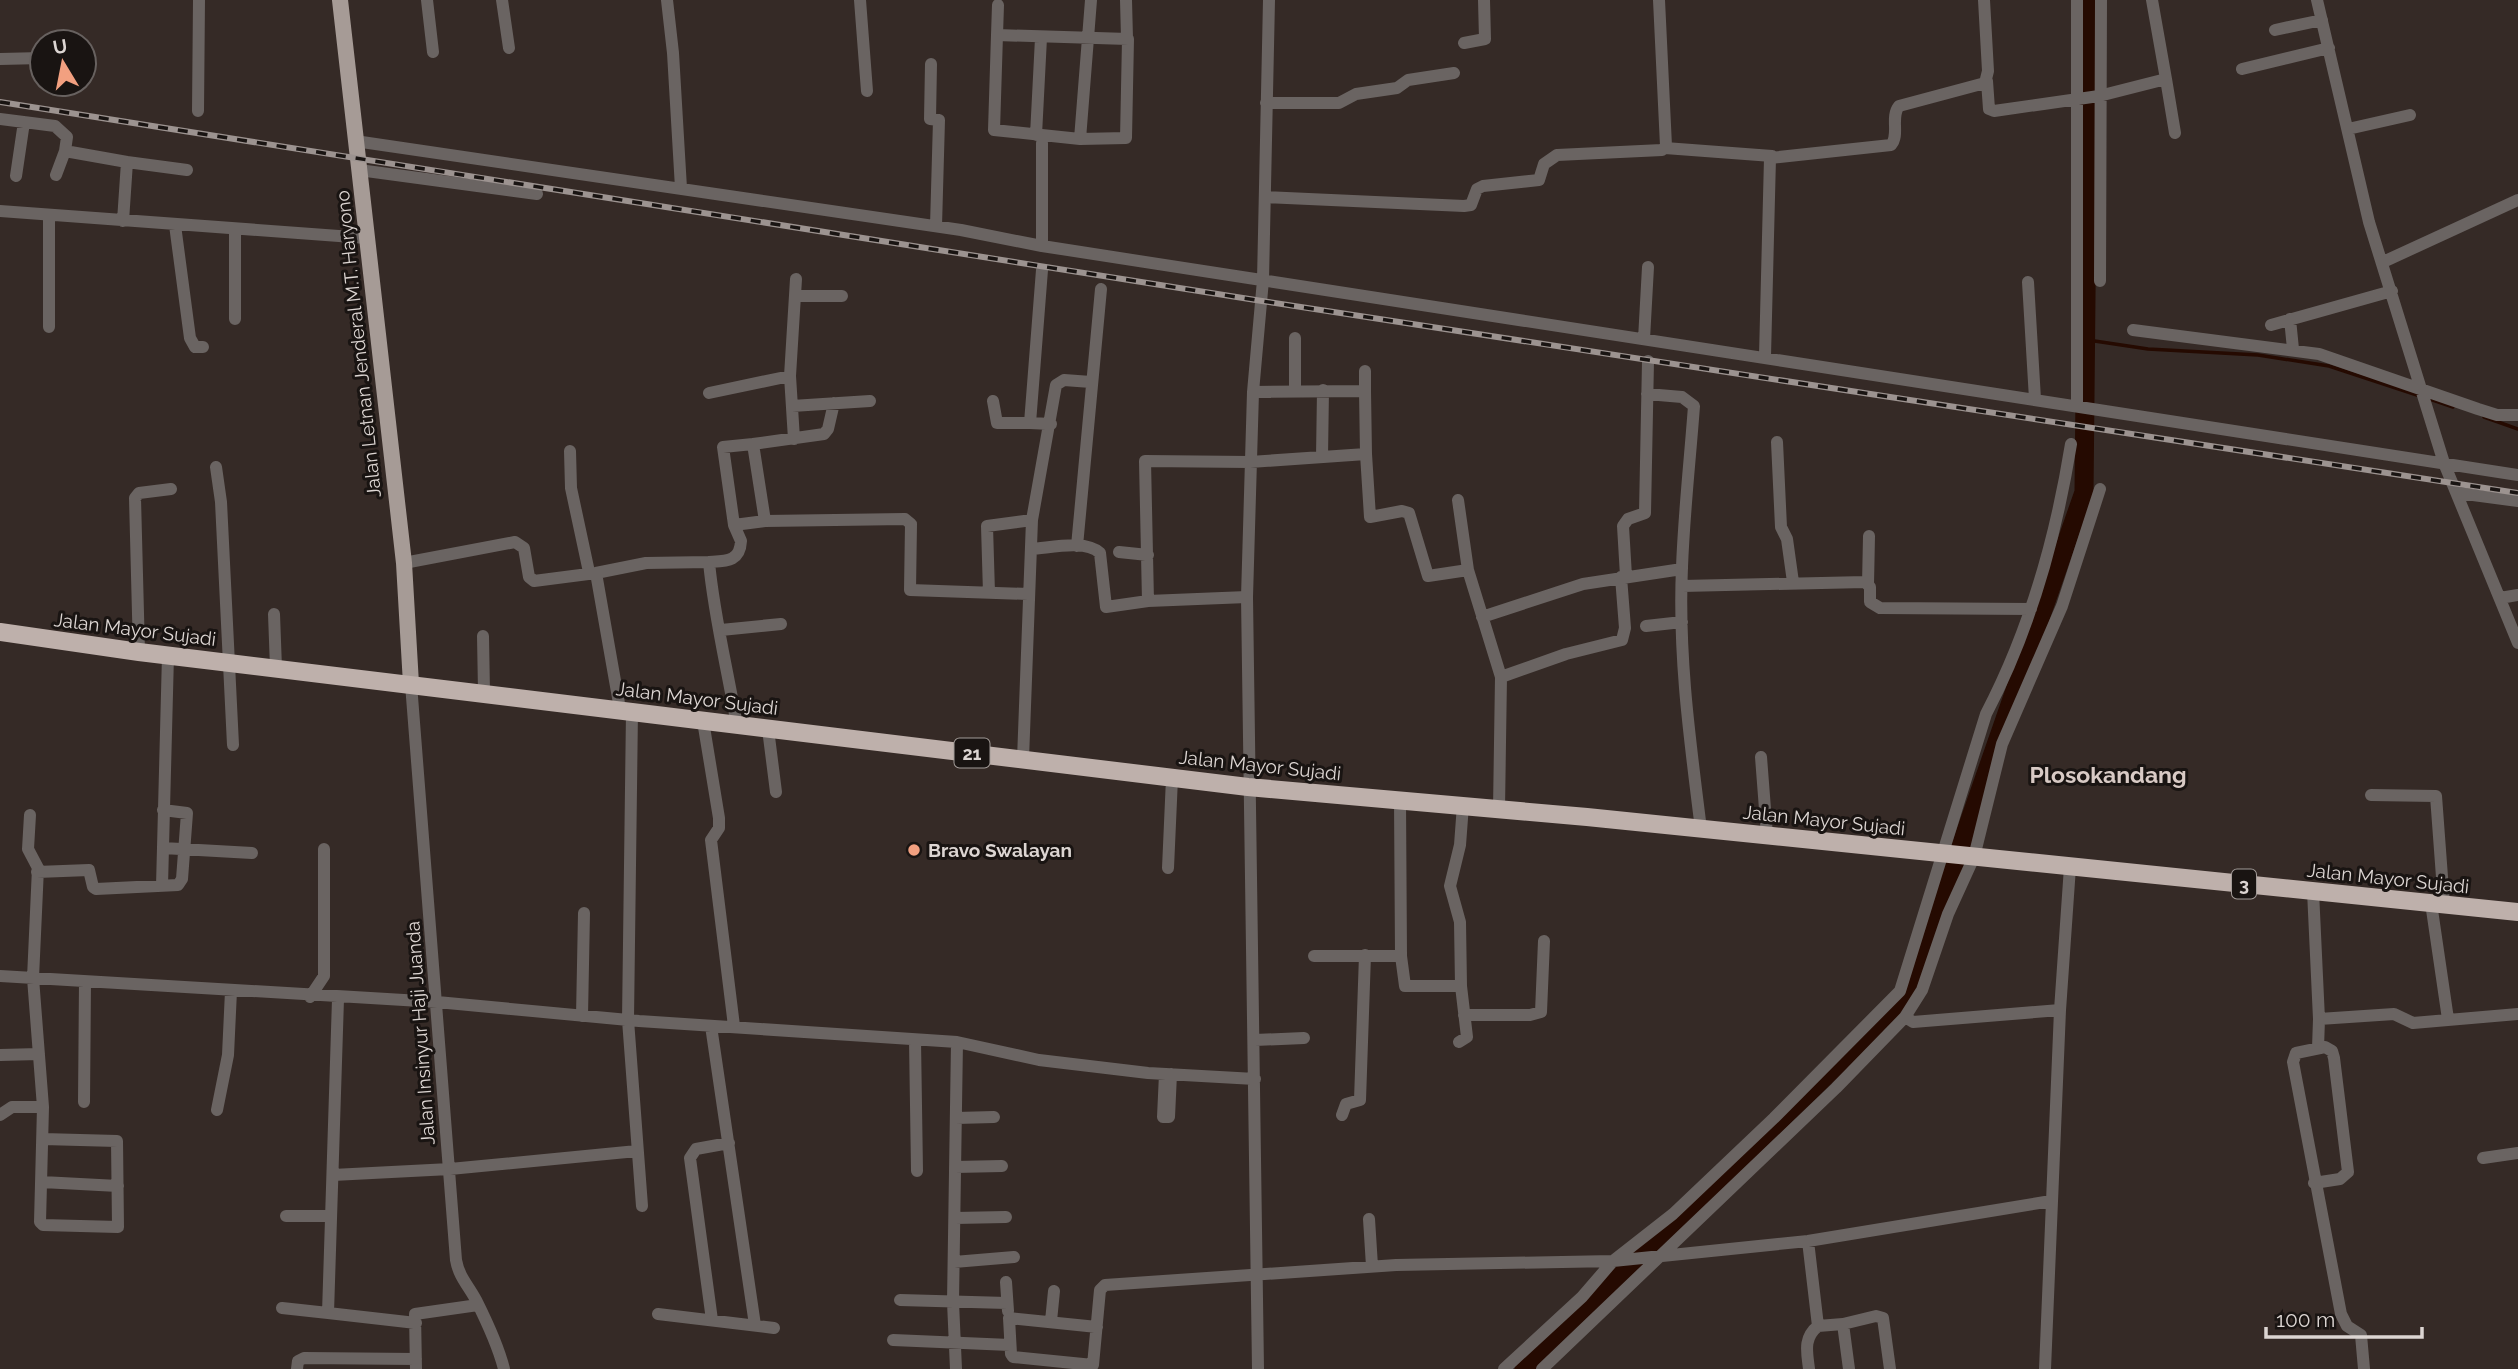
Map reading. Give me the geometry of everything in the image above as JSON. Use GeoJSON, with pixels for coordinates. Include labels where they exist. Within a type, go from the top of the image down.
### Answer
{"type":"FeatureCollection","features":[{"type":"Feature","properties":{"kind":"highway","name":"Jalan Mayor Sujadi"},"geometry":{"type":"LineString","coordinates":[[0,632],[139,652],[1248,787],[1463,805],[2518,912]]}},
{"type":"Feature","properties":{"kind":"main road","name":"Jalan Letnan Jenderal M.T. Haryono"},"geometry":{"type":"LineString","coordinates":[[340,0],[404,562],[411,684]]}},
{"type":"Feature","properties":{"kind":"street"},"geometry":{"type":"LineString","coordinates":[[198,111],[199,0]]}},
{"type":"Feature","properties":{"kind":"street"},"geometry":{"type":"LineString","coordinates":[[427,0],[432,52]]}},
{"type":"Feature","properties":{"kind":"street"},"geometry":{"type":"LineString","coordinates":[[502,0],[509,48]]}},
{"type":"Feature","properties":{"kind":"street"},"geometry":{"type":"LineString","coordinates":[[667,0],[681,188]]}},
{"type":"Feature","properties":{"kind":"street"},"geometry":{"type":"LineString","coordinates":[[860,0],[867,91]]}},
{"type":"Feature","properties":{"kind":"street"},"geometry":{"type":"LineString","coordinates":[[1080,139],[1091,0]]}},
{"type":"Feature","properties":{"kind":"street"},"geometry":{"type":"LineString","coordinates":[[998,5],[993,128],[996,131],[1039,139],[1126,138],[1126,0]]}},
{"type":"Feature","properties":{"kind":"street"},"geometry":{"type":"LineString","coordinates":[[1258,1369],[1247,597],[1253,392],[1263,280],[1269,0]]}},
{"type":"Feature","properties":{"kind":"street"},"geometry":{"type":"LineString","coordinates":[[1464,43],[1485,39],[1484,0]]}},
{"type":"Feature","properties":{"kind":"street"},"geometry":{"type":"LineString","coordinates":[[1659,0],[1665,148]]}},
{"type":"Feature","properties":{"kind":"street"},"geometry":{"type":"LineString","coordinates":[[1984,0],[1989,109],[1994,111],[2100,96],[2165,79]]}},
{"type":"Feature","properties":{"kind":"street"},"geometry":{"type":"LineString","coordinates":[[2077,0],[2080,99],[2078,406]]}},
{"type":"Feature","properties":{"kind":"street"},"geometry":{"type":"LineString","coordinates":[[2100,281],[2101,0]]}},
{"type":"Feature","properties":{"kind":"street"},"geometry":{"type":"LineString","coordinates":[[2152,0],[2175,133]]}},
{"type":"Feature","properties":{"kind":"street"},"geometry":{"type":"LineString","coordinates":[[2317,0],[2369,222],[2444,463],[2516,634]]}},
{"type":"Feature","properties":{"kind":"street"},"geometry":{"type":"LineString","coordinates":[[2275,30],[2322,20]]}},
{"type":"Feature","properties":{"kind":"street"},"geometry":{"type":"LineString","coordinates":[[997,35],[1128,38]]}},
{"type":"Feature","properties":{"kind":"street"},"geometry":{"type":"LineString","coordinates":[[1041,38],[1039,139],[1042,246]]}},
{"type":"Feature","properties":{"kind":"street"},"geometry":{"type":"LineString","coordinates":[[2242,69],[2329,48]]}},
{"type":"Feature","properties":{"kind":"street"},"geometry":{"type":"LineString","coordinates":[[0,59],[28,58]]}},
{"type":"Feature","properties":{"kind":"street"},"geometry":{"type":"LineString","coordinates":[[931,64],[930,119],[944,120],[936,226]]}},
{"type":"Feature","properties":{"kind":"street"},"geometry":{"type":"LineString","coordinates":[[1266,103],[1339,103],[1356,94],[1397,88],[1408,80],[1454,73]]}},
{"type":"Feature","properties":{"kind":"street"},"geometry":{"type":"LineString","coordinates":[[1265,197],[1464,206],[1471,205],[1477,188],[1539,180],[1544,164],[1557,155],[1665,148],[1772,156],[1891,145],[1895,140],[1895,112],[1899,106],[1987,81]]}},
{"type":"Feature","properties":{"kind":"street"},"geometry":{"type":"LineString","coordinates":[[2348,129],[2410,115]]}},
{"type":"Feature","properties":{"kind":"street"},"geometry":{"type":"LineString","coordinates":[[0,119],[55,126],[64,132],[65,151],[56,175]]}},
{"type":"Feature","properties":{"kind":"street"},"geometry":{"type":"LineString","coordinates":[[16,177],[24,122]]}},
{"type":"Feature","properties":{"kind":"street"},"geometry":{"type":"LineString","coordinates":[[355,141],[936,226],[1042,246],[1765,356],[2518,475]]}},
{"type":"Feature","properties":{"kind":"street"},"geometry":{"type":"LineString","coordinates":[[65,151],[187,170]]}},
{"type":"Feature","properties":{"kind":"street"},"geometry":{"type":"LineString","coordinates":[[1765,356],[1769,162],[1772,156]]}},
{"type":"Feature","properties":{"kind":"street"},"geometry":{"type":"LineString","coordinates":[[123,221],[127,162]]}},
{"type":"Feature","properties":{"kind":"street"},"geometry":{"type":"LineString","coordinates":[[359,170],[537,194]]}},
{"type":"Feature","properties":{"kind":"street"},"geometry":{"type":"LineString","coordinates":[[2383,262],[2518,200]]}},
{"type":"Feature","properties":{"kind":"street"},"geometry":{"type":"LineString","coordinates":[[0,211],[366,238]]}},
{"type":"Feature","properties":{"kind":"street"},"geometry":{"type":"LineString","coordinates":[[49,327],[50,215]]}},
{"type":"Feature","properties":{"kind":"street"},"geometry":{"type":"LineString","coordinates":[[175,225],[190,338],[195,347],[203,347]]}},
{"type":"Feature","properties":{"kind":"street"},"geometry":{"type":"LineString","coordinates":[[235,229],[235,319]]}},
{"type":"Feature","properties":{"kind":"street"},"geometry":{"type":"LineString","coordinates":[[1644,339],[1648,267]]}},
{"type":"Feature","properties":{"kind":"street"},"geometry":{"type":"LineString","coordinates":[[1030,423],[1042,270]]}},
{"type":"Feature","properties":{"kind":"street"},"geometry":{"type":"LineString","coordinates":[[794,439],[790,376],[796,279]]}},
{"type":"Feature","properties":{"kind":"street"},"geometry":{"type":"LineString","coordinates":[[2028,282],[2035,399]]}},
{"type":"Feature","properties":{"kind":"street"},"geometry":{"type":"LineString","coordinates":[[1077,546],[1101,289]]}},
{"type":"Feature","properties":{"kind":"street"},"geometry":{"type":"LineString","coordinates":[[2272,325],[2392,291]]}},
{"type":"Feature","properties":{"kind":"street"},"geometry":{"type":"LineString","coordinates":[[795,296],[842,296]]}},
{"type":"Feature","properties":{"kind":"street"},"geometry":{"type":"LineString","coordinates":[[2290,320],[2293,349]]}},
{"type":"Feature","properties":{"kind":"street"},"geometry":{"type":"LineString","coordinates":[[2133,330],[2293,349],[2424,395],[2515,417]]}},
{"type":"Feature","properties":{"kind":"street"},"geometry":{"type":"LineString","coordinates":[[1295,338],[1295,390]]}},
{"type":"Feature","properties":{"kind":"street"},"geometry":{"type":"LineString","coordinates":[[1502,677],[1566,654],[1622,640],[1625,628],[1623,526],[1628,519],[1645,513],[1648,361]]}},
{"type":"Feature","properties":{"kind":"street"},"geometry":{"type":"LineString","coordinates":[[1365,371],[1370,517],[1402,511],[1409,513],[1428,576],[1468,570]]}},
{"type":"Feature","properties":{"kind":"street"},"geometry":{"type":"LineString","coordinates":[[709,393],[790,376]]}},
{"type":"Feature","properties":{"kind":"street"},"geometry":{"type":"LineString","coordinates":[[1023,759],[1032,520],[1059,381],[1091,382]]}},
{"type":"Feature","properties":{"kind":"street"},"geometry":{"type":"LineString","coordinates":[[1322,457],[1323,390]]}},
{"type":"Feature","properties":{"kind":"street"},"geometry":{"type":"LineString","coordinates":[[1253,392],[1365,391]]}},
{"type":"Feature","properties":{"kind":"street"},"geometry":{"type":"LineString","coordinates":[[1647,394],[1682,397],[1693,407],[1682,569],[1682,622],[1687,737],[1701,829]]}},
{"type":"Feature","properties":{"kind":"street"},"geometry":{"type":"LineString","coordinates":[[792,406],[870,401]]}},
{"type":"Feature","properties":{"kind":"street"},"geometry":{"type":"LineString","coordinates":[[993,401],[997,423],[1051,424]]}},
{"type":"Feature","properties":{"kind":"street"},"geometry":{"type":"LineString","coordinates":[[404,562],[515,542],[524,548],[529,577],[534,581],[646,563],[730,561],[737,557],[741,541],[734,525],[723,447],[824,434],[834,403]]}},
{"type":"Feature","properties":{"kind":"street"},"geometry":{"type":"LineString","coordinates":[[1777,442],[1780,521],[1787,539],[1793,582]]}},
{"type":"Feature","properties":{"kind":"street"},"geometry":{"type":"LineString","coordinates":[[1504,1369],[1582,1297],[1616,1260],[1673,1214],[1900,991],[1986,714],[2004,679],[2031,609],[2060,512],[2071,443]]}},
{"type":"Feature","properties":{"kind":"street"},"geometry":{"type":"LineString","coordinates":[[753,444],[765,521]]}},
{"type":"Feature","properties":{"kind":"street"},"geometry":{"type":"LineString","coordinates":[[570,451],[571,488],[626,710],[628,1020],[642,1206]]}},
{"type":"Feature","properties":{"kind":"street"},"geometry":{"type":"LineString","coordinates":[[1148,601],[1145,461],[1250,462],[1366,454]]}},
{"type":"Feature","properties":{"kind":"street"},"geometry":{"type":"LineString","coordinates":[[216,467],[221,502],[233,745]]}},
{"type":"Feature","properties":{"kind":"street"},"geometry":{"type":"LineString","coordinates":[[139,652],[135,498],[139,493],[171,489]]}},
{"type":"Feature","properties":{"kind":"street"},"geometry":{"type":"LineString","coordinates":[[1542,1369],[1655,1256],[1836,1088],[1905,1017],[1922,990],[1972,857],[2002,744],[2062,606],[2100,489]]}},
{"type":"Feature","properties":{"kind":"street"},"geometry":{"type":"LineString","coordinates":[[2458,493],[2518,501]]}},
{"type":"Feature","properties":{"kind":"street"},"geometry":{"type":"LineString","coordinates":[[1458,500],[1468,570],[1502,677],[1499,809]]}},
{"type":"Feature","properties":{"kind":"street"},"geometry":{"type":"LineString","coordinates":[[734,525],[765,521],[905,519],[911,524],[910,590],[1028,594]]}},
{"type":"Feature","properties":{"kind":"street"},"geometry":{"type":"LineString","coordinates":[[989,593],[987,526],[1032,520]]}},
{"type":"Feature","properties":{"kind":"street"},"geometry":{"type":"LineString","coordinates":[[1869,536],[1870,602],[1880,608],[2031,609]]}},
{"type":"Feature","properties":{"kind":"street"},"geometry":{"type":"LineString","coordinates":[[1031,549],[1093,547],[1100,553],[1106,607],[1148,601],[1247,597]]}},
{"type":"Feature","properties":{"kind":"street"},"geometry":{"type":"LineString","coordinates":[[1119,552],[1147,555]]}},
{"type":"Feature","properties":{"kind":"street"},"geometry":{"type":"LineString","coordinates":[[709,562],[712,594],[721,630],[737,726]]}},
{"type":"Feature","properties":{"kind":"street"},"geometry":{"type":"LineString","coordinates":[[1482,617],[1573,587],[1682,569]]}},
{"type":"Feature","properties":{"kind":"street"},"geometry":{"type":"LineString","coordinates":[[1682,586],[1793,582],[1868,584]]}},
{"type":"Feature","properties":{"kind":"street"},"geometry":{"type":"LineString","coordinates":[[2500,598],[2518,595]]}},
{"type":"Feature","properties":{"kind":"street"},"geometry":{"type":"LineString","coordinates":[[274,614],[276,668]]}},
{"type":"Feature","properties":{"kind":"street"},"geometry":{"type":"LineString","coordinates":[[1646,626],[1682,622]]}},
{"type":"Feature","properties":{"kind":"street"},"geometry":{"type":"LineString","coordinates":[[721,630],[780,624]]}},
{"type":"Feature","properties":{"kind":"street"},"geometry":{"type":"LineString","coordinates":[[483,636],[484,692]]}},
{"type":"Feature","properties":{"kind":"street"},"geometry":{"type":"LineString","coordinates":[[162,886],[168,655]]}},
{"type":"Feature","properties":{"kind":"street","name":"Jalan Insinyur Haji Juanda"},"geometry":{"type":"LineString","coordinates":[[411,684],[458,1273],[478,1305],[504,1369]]}},
{"type":"Feature","properties":{"kind":"street"},"geometry":{"type":"LineString","coordinates":[[703,721],[719,818],[719,828],[712,840],[734,1026]]}},
{"type":"Feature","properties":{"kind":"street"},"geometry":{"type":"LineString","coordinates":[[768,729],[776,792]]}},
{"type":"Feature","properties":{"kind":"street"},"geometry":{"type":"LineString","coordinates":[[1761,757],[1767,835]]}},
{"type":"Feature","properties":{"kind":"street"},"geometry":{"type":"LineString","coordinates":[[1168,868],[1172,778]]}},
{"type":"Feature","properties":{"kind":"street"},"geometry":{"type":"LineString","coordinates":[[2371,795],[2436,796],[2438,904],[2448,1019]]}},
{"type":"Feature","properties":{"kind":"street"},"geometry":{"type":"LineString","coordinates":[[1400,800],[1401,956],[1405,986],[1461,986]]}},
{"type":"Feature","properties":{"kind":"street"},"geometry":{"type":"LineString","coordinates":[[1459,1042],[1467,1037],[1461,986],[1460,922],[1450,886],[1460,845],[1463,805]]}},
{"type":"Feature","properties":{"kind":"street"},"geometry":{"type":"LineString","coordinates":[[37,872],[89,870],[93,887],[96,889],[181,883],[187,813],[163,810]]}},
{"type":"Feature","properties":{"kind":"street"},"geometry":{"type":"LineString","coordinates":[[30,815],[28,849],[38,868],[33,978],[43,1107],[40,1222],[43,1225],[120,1226],[117,1141],[43,1139]]}},
{"type":"Feature","properties":{"kind":"street"},"geometry":{"type":"LineString","coordinates":[[163,848],[253,853]]}},
{"type":"Feature","properties":{"kind":"street"},"geometry":{"type":"LineString","coordinates":[[310,997],[324,976],[324,849]]}},
{"type":"Feature","properties":{"kind":"street"},"geometry":{"type":"LineString","coordinates":[[2045,1369],[2060,1010],[2070,867]]}},
{"type":"Feature","properties":{"kind":"street"},"geometry":{"type":"LineString","coordinates":[[2313,891],[2318,1048]]}},
{"type":"Feature","properties":{"kind":"street"},"geometry":{"type":"LineString","coordinates":[[582,1016],[584,913]]}},
{"type":"Feature","properties":{"kind":"street"},"geometry":{"type":"LineString","coordinates":[[1464,1015],[1530,1016],[1541,1012],[1544,941]]}},
{"type":"Feature","properties":{"kind":"street"},"geometry":{"type":"LineString","coordinates":[[1342,1115],[1346,1104],[1360,1100],[1365,955]]}},
{"type":"Feature","properties":{"kind":"street"},"geometry":{"type":"LineString","coordinates":[[1314,956],[1401,956]]}},
{"type":"Feature","properties":{"kind":"street"},"geometry":{"type":"LineString","coordinates":[[0,976],[338,999],[438,1002],[628,1020],[957,1042],[1039,1060],[1168,1074],[1255,1079]]}},
{"type":"Feature","properties":{"kind":"street"},"geometry":{"type":"LineString","coordinates":[[84,1102],[85,982]]}},
{"type":"Feature","properties":{"kind":"street"},"geometry":{"type":"LineString","coordinates":[[217,1110],[228,1055],[231,991]]}},
{"type":"Feature","properties":{"kind":"street"},"geometry":{"type":"LineString","coordinates":[[328,1313],[338,999]]}},
{"type":"Feature","properties":{"kind":"street"},"geometry":{"type":"LineString","coordinates":[[1905,1017],[1913,1022],[2060,1010]]}},
{"type":"Feature","properties":{"kind":"street"},"geometry":{"type":"LineString","coordinates":[[2319,1019],[2394,1014],[2413,1023],[2518,1014]]}},
{"type":"Feature","properties":{"kind":"street"},"geometry":{"type":"LineString","coordinates":[[711,1026],[755,1325]]}},
{"type":"Feature","properties":{"kind":"street"},"geometry":{"type":"LineString","coordinates":[[1255,1040],[1304,1038]]}},
{"type":"Feature","properties":{"kind":"street"},"geometry":{"type":"LineString","coordinates":[[915,1040],[917,1171]]}},
{"type":"Feature","properties":{"kind":"street"},"geometry":{"type":"LineString","coordinates":[[956,1369],[957,1342],[953,1302],[957,1042]]}},
{"type":"Feature","properties":{"kind":"street"},"geometry":{"type":"LineString","coordinates":[[2314,1183],[2340,1179],[2348,1172],[2334,1058],[2329,1048],[2301,1050],[2293,1056],[2314,1183],[2341,1314],[2347,1326],[2361,1335],[2364,1369]]}},
{"type":"Feature","properties":{"kind":"street"},"geometry":{"type":"LineString","coordinates":[[0,1055],[39,1054]]}},
{"type":"Feature","properties":{"kind":"street"},"geometry":{"type":"LineString","coordinates":[[0,1115],[12,1107],[43,1107]]}},
{"type":"Feature","properties":{"kind":"street"},"geometry":{"type":"LineString","coordinates":[[956,1118],[994,1118]]}},
{"type":"Feature","properties":{"kind":"street"},"geometry":{"type":"LineString","coordinates":[[712,1320],[690,1158],[696,1149],[729,1143]]}},
{"type":"Feature","properties":{"kind":"street"},"geometry":{"type":"LineString","coordinates":[[333,1175],[450,1169],[637,1151]]}},
{"type":"Feature","properties":{"kind":"street"},"geometry":{"type":"LineString","coordinates":[[2483,1158],[2518,1153]]}},
{"type":"Feature","properties":{"kind":"street"},"geometry":{"type":"LineString","coordinates":[[955,1167],[1002,1166]]}},
{"type":"Feature","properties":{"kind":"street"},"geometry":{"type":"LineString","coordinates":[[42,1182],[118,1186]]}},
{"type":"Feature","properties":{"kind":"street"},"geometry":{"type":"LineString","coordinates":[[1006,1282],[1013,1357],[1091,1366],[1100,1290],[1105,1286],[1372,1266],[1616,1260],[1808,1241],[2051,1201]]}},
{"type":"Feature","properties":{"kind":"street"},"geometry":{"type":"LineString","coordinates":[[286,1216],[331,1216]]}},
{"type":"Feature","properties":{"kind":"street"},"geometry":{"type":"LineString","coordinates":[[955,1217],[1006,1217]]}},
{"type":"Feature","properties":{"kind":"street"},"geometry":{"type":"LineString","coordinates":[[1369,1219],[1372,1266]]}},
{"type":"Feature","properties":{"kind":"street"},"geometry":{"type":"LineString","coordinates":[[1808,1241],[1818,1326],[1807,1341],[1809,1369]]}},
{"type":"Feature","properties":{"kind":"street"},"geometry":{"type":"LineString","coordinates":[[954,1262],[1014,1257]]}},
{"type":"Feature","properties":{"kind":"street"},"geometry":{"type":"LineString","coordinates":[[1051,1321],[1054,1290]]}},
{"type":"Feature","properties":{"kind":"street"},"geometry":{"type":"LineString","coordinates":[[900,1300],[1007,1303]]}},
{"type":"Feature","properties":{"kind":"street"},"geometry":{"type":"LineString","coordinates":[[297,1369],[298,1362],[304,1358],[416,1364],[415,1314],[478,1305]]}},
{"type":"Feature","properties":{"kind":"street"},"geometry":{"type":"LineString","coordinates":[[282,1308],[416,1323]]}},
{"type":"Feature","properties":{"kind":"street"},"geometry":{"type":"LineString","coordinates":[[658,1314],[774,1328]]}},
{"type":"Feature","properties":{"kind":"street"},"geometry":{"type":"LineString","coordinates":[[1818,1326],[1843,1324],[1876,1316],[1883,1318],[1890,1369]]}},
{"type":"Feature","properties":{"kind":"street"},"geometry":{"type":"LineString","coordinates":[[1009,1318],[1097,1327]]}},
{"type":"Feature","properties":{"kind":"street"},"geometry":{"type":"LineString","coordinates":[[1843,1324],[1849,1369]]}},
{"type":"Feature","properties":{"kind":"street"},"geometry":{"type":"LineString","coordinates":[[893,1340],[1010,1345]]}},
{"type":"Feature","properties":{"kind":"waterway"},"geometry":{"type":"LineString","coordinates":[[1524,1369],[1909,995],[2084,492],[2089,0]]}},
{"type":"Feature","properties":{"kind":"waterway"},"geometry":{"type":"LineString","coordinates":[[2088,340],[2148,349],[2258,355],[2329,366],[2420,396]]}},
{"type":"Feature","properties":{"kind":"waterway"},"geometry":{"type":"LineString","coordinates":[[2427,398],[2453,407]]}},
{"type":"Feature","properties":{"kind":"waterway"},"geometry":{"type":"LineString","coordinates":[[2484,417],[2518,429]]}},
{"type":"Feature","properties":{"kind":"railway"},"geometry":{"type":"LineString","coordinates":[[0,102],[1262,301],[2518,493]]}},
{"type":"Feature","properties":{"kind":"place","name":"Bravo Swalayan"},"geometry":{"type":"Point","coordinates":[914,850]}},
{"type":"Feature","properties":{"kind":"district","name":"Plosokandang"},"geometry":{"type":"Point","coordinates":[2108,774]}}]}
